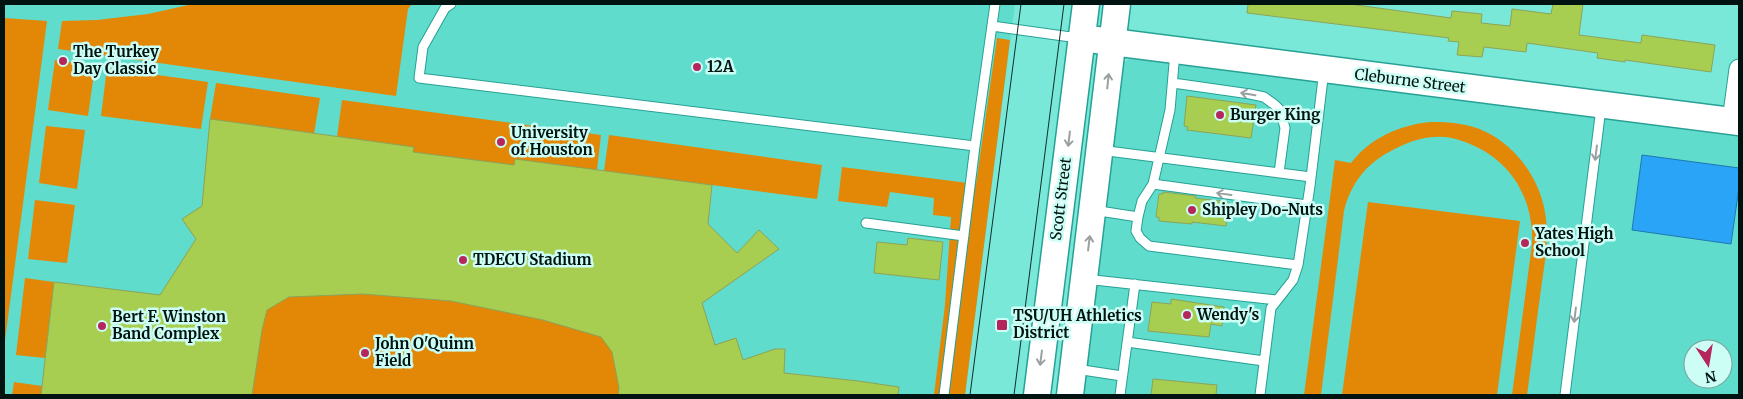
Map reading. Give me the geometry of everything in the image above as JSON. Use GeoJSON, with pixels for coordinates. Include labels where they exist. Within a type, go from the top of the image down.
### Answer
{"type":"FeatureCollection","features":[{"type":"Feature","properties":{"kind":"main road","name":"Scott Street"},"geometry":{"type":"LineString","coordinates":[[1037,395],[1086,4]]}},
{"type":"Feature","properties":{"kind":"main road"},"geometry":{"type":"LineString","coordinates":[[1070,395],[1117,4]]}},
{"type":"Feature","properties":{"kind":"main road","name":"Cleburne Street"},"geometry":{"type":"LineString","coordinates":[[1081,38],[1736,122]]}},
{"type":"Feature","properties":{"kind":"main road"},"geometry":{"type":"LineString","coordinates":[[1052,275],[1084,279]]}},
{"type":"Feature","properties":{"kind":"street"},"geometry":{"type":"LineString","coordinates":[[1736,122],[1739,69]]}},
{"type":"Feature","properties":{"kind":"lane"},"geometry":{"type":"LineString","coordinates":[[451,4],[445,8],[423,47],[419,78],[975,146]]}},
{"type":"Feature","properties":{"kind":"lane"},"geometry":{"type":"LineString","coordinates":[[944,395],[995,4]]}},
{"type":"Feature","properties":{"kind":"lane"},"geometry":{"type":"LineString","coordinates":[[992,26],[1081,38]]}},
{"type":"Feature","properties":{"kind":"lane"},"geometry":{"type":"LineString","coordinates":[[1175,50],[1170,110],[1153,184],[1142,201],[1138,217],[1136,231],[1140,238],[1149,246],[1298,265]]}},
{"type":"Feature","properties":{"kind":"lane"},"geometry":{"type":"LineString","coordinates":[[1260,395],[1271,308],[1293,280],[1298,265],[1312,177],[1324,70]]}},
{"type":"Feature","properties":{"kind":"lane"},"geometry":{"type":"LineString","coordinates":[[1173,84],[1250,94],[1264,97],[1275,104],[1280,110],[1285,128],[1280,173]]}},
{"type":"Feature","properties":{"kind":"lane"},"geometry":{"type":"LineString","coordinates":[[1565,395],[1602,105]]}},
{"type":"Feature","properties":{"kind":"lane"},"geometry":{"type":"LineString","coordinates":[[1100,150],[1312,177]]}},
{"type":"Feature","properties":{"kind":"lane"},"geometry":{"type":"LineString","coordinates":[[1153,184],[1307,206]]}},
{"type":"Feature","properties":{"kind":"lane"},"geometry":{"type":"LineString","coordinates":[[1093,210],[1138,217]]}},
{"type":"Feature","properties":{"kind":"lane"},"geometry":{"type":"LineString","coordinates":[[866,223],[964,236]]}},
{"type":"Feature","properties":{"kind":"lane"},"geometry":{"type":"LineString","coordinates":[[1084,279],[1276,300]]}},
{"type":"Feature","properties":{"kind":"lane"},"geometry":{"type":"LineString","coordinates":[[1120,395],[1135,284]]}},
{"type":"Feature","properties":{"kind":"lane"},"geometry":{"type":"LineString","coordinates":[[1127,342],[1264,361]]}},
{"type":"Feature","properties":{"kind":"lane"},"geometry":{"type":"LineString","coordinates":[[1073,369],[1122,376]]}},
{"type":"Feature","properties":{"kind":"shaded area","name":"University of Houston"},"geometry":{"type":"Polygon","coordinates":[[[4,4],[1015,4],[965,395],[4,395],[4,4]]]}},
{"type":"Feature","properties":{"kind":"shaded area"},"geometry":{"type":"Polygon","coordinates":[[[193,4],[412,4],[408,9],[396,96],[58,49],[62,21],[97,20],[148,14],[193,4]]]}},
{"type":"Feature","properties":{"kind":"shaded area"},"geometry":{"type":"Polygon","coordinates":[[[4,18],[47,21],[4,348],[4,18]]]}},
{"type":"Feature","properties":{"kind":"shaded area"},"geometry":{"type":"Polygon","coordinates":[[[997,38],[1010,40],[965,395],[934,395],[945,305],[951,217],[933,215],[934,198],[890,192],[887,207],[838,201],[842,167],[976,184],[997,38]]]}},
{"type":"Feature","properties":{"kind":"shaded area","name":"Yates High School"},"geometry":{"type":"Polygon","coordinates":[[[1132,57],[1739,137],[1739,395],[1079,395],[1123,63],[1132,57]]]}},
{"type":"Feature","properties":{"kind":"shaded area"},"geometry":{"type":"Polygon","coordinates":[[[55,60],[95,66],[88,116],[48,110],[55,60]]]}},
{"type":"Feature","properties":{"kind":"shaded area"},"geometry":{"type":"Polygon","coordinates":[[[107,68],[208,82],[201,129],[101,116],[107,68]]]}},
{"type":"Feature","properties":{"kind":"shaded area","name":"TDECU Stadium"},"geometry":{"type":"Polygon","coordinates":[[[216,83],[320,98],[314,134],[337,137],[342,100],[601,135],[597,170],[604,171],[609,135],[822,165],[817,199],[712,185],[708,224],[752,268],[702,303],[715,345],[736,338],[743,360],[775,349],[785,349],[784,373],[803,376],[800,395],[147,395],[160,295],[196,239],[182,219],[202,206],[210,119],[216,83]]]}},
{"type":"Feature","properties":{"kind":"shaded area"},"geometry":{"type":"Polygon","coordinates":[[[1430,122],[1466,125],[1486,132],[1498,139],[1519,157],[1540,193],[1546,220],[1547,246],[1527,395],[1512,395],[1532,244],[1532,228],[1524,198],[1518,184],[1509,172],[1485,151],[1454,139],[1430,137],[1412,142],[1381,157],[1366,169],[1350,192],[1344,211],[1321,395],[1304,395],[1335,160],[1351,163],[1367,146],[1386,134],[1408,126],[1430,122]]]}},
{"type":"Feature","properties":{"kind":"shaded area"},"geometry":{"type":"Polygon","coordinates":[[[46,126],[85,130],[77,189],[39,183],[46,126]]]}},
{"type":"Feature","properties":{"kind":"shaded area"},"geometry":{"type":"Polygon","coordinates":[[[35,200],[75,205],[67,263],[28,259],[35,200]]]}},
{"type":"Feature","properties":{"kind":"shaded area"},"geometry":{"type":"Polygon","coordinates":[[[1368,202],[1520,221],[1497,395],[1342,395],[1368,202]]]}},
{"type":"Feature","properties":{"kind":"shaded area"},"geometry":{"type":"Polygon","coordinates":[[[25,278],[54,282],[45,358],[16,355],[25,278]]]}},
{"type":"Feature","properties":{"kind":"shaded area"},"geometry":{"type":"Polygon","coordinates":[[[14,382],[42,386],[41,395],[12,395],[14,382]]]}},
{"type":"Feature","properties":{"kind":"water"},"geometry":{"type":"Polygon","coordinates":[[[1642,155],[1739,168],[1739,187],[1731,244],[1632,230],[1642,155]]]}},
{"type":"Feature","properties":{"kind":"building"},"geometry":{"type":"Polygon","coordinates":[[[1248,4],[1349,4],[1451,18],[1452,11],[1482,14],[1481,23],[1510,26],[1512,9],[1551,14],[1553,4],[1583,4],[1579,35],[1641,43],[1642,35],[1715,45],[1711,72],[1597,58],[1598,53],[1527,43],[1526,52],[1484,47],[1482,57],[1457,55],[1459,42],[1448,41],[1449,38],[1247,13],[1248,4]]]}},
{"type":"Feature","properties":{"kind":"building","name":"Burger King"},"geometry":{"type":"Polygon","coordinates":[[[1187,96],[1256,105],[1251,138],[1187,130],[1188,127],[1184,126],[1187,96]]]}},
{"type":"Feature","properties":{"kind":"building","name":"TDECU Stadium"},"geometry":{"type":"Polygon","coordinates":[[[210,119],[414,147],[413,152],[514,165],[515,159],[712,185],[708,224],[737,253],[759,230],[779,249],[702,303],[715,345],[736,338],[743,360],[775,349],[785,349],[784,373],[899,387],[898,395],[618,395],[619,388],[612,352],[601,337],[543,320],[451,301],[363,294],[289,297],[267,310],[252,395],[41,395],[54,282],[160,295],[196,239],[182,219],[202,206],[210,119]]]}},
{"type":"Feature","properties":{"kind":"building","name":"Shipley Do-Nuts"},"geometry":{"type":"Polygon","coordinates":[[[1163,192],[1228,202],[1226,226],[1159,221],[1159,217],[1156,217],[1159,194],[1163,194],[1163,192]]]}},
{"type":"Feature","properties":{"kind":"building"},"geometry":{"type":"Polygon","coordinates":[[[908,238],[943,242],[939,280],[874,273],[877,242],[907,245],[908,238]]]}},
{"type":"Feature","properties":{"kind":"building","name":"Wendy's"},"geometry":{"type":"Polygon","coordinates":[[[1171,299],[1224,307],[1222,326],[1211,324],[1209,337],[1148,331],[1152,302],[1171,304],[1171,299]]]}},
{"type":"Feature","properties":{"kind":"building"},"geometry":{"type":"Polygon","coordinates":[[[1153,379],[1217,385],[1216,395],[1151,395],[1153,379]]]}},
{"type":"Feature","properties":{"kind":"tram line"},"geometry":{"type":"LineString","coordinates":[[970,395],[1021,4]]}},
{"type":"Feature","properties":{"kind":"tram line"},"geometry":{"type":"LineString","coordinates":[[1014,395],[1064,4]]}},
{"type":"Feature","properties":{"kind":"place","name":"The Turkey Day Classic"},"geometry":{"type":"Point","coordinates":[63,61]}},
{"type":"Feature","properties":{"kind":"place","name":"12A"},"geometry":{"type":"Point","coordinates":[697,67]}},
{"type":"Feature","properties":{"kind":"place","name":"Burger King"},"geometry":{"type":"Point","coordinates":[1220,115]}},
{"type":"Feature","properties":{"kind":"place","name":"University of Houston"},"geometry":{"type":"Point","coordinates":[501,142]}},
{"type":"Feature","properties":{"kind":"place","name":"Shipley Do-Nuts"},"geometry":{"type":"Point","coordinates":[1192,210]}},
{"type":"Feature","properties":{"kind":"place","name":"Yates High School"},"geometry":{"type":"Point","coordinates":[1525,243]}},
{"type":"Feature","properties":{"kind":"place","name":"TDECU Stadium"},"geometry":{"type":"Point","coordinates":[463,260]}},
{"type":"Feature","properties":{"kind":"place","name":"Wendy's"},"geometry":{"type":"Point","coordinates":[1187,315]}},
{"type":"Feature","properties":{"kind":"place","name":"TSU/UH Athletics District"},"geometry":{"type":"Point","coordinates":[1002,325]}},
{"type":"Feature","properties":{"kind":"place","name":"Bert F. Winston Band Complex"},"geometry":{"type":"Point","coordinates":[102,326]}},
{"type":"Feature","properties":{"kind":"place","name":"John O'Quinn Field"},"geometry":{"type":"Point","coordinates":[365,353]}}]}
